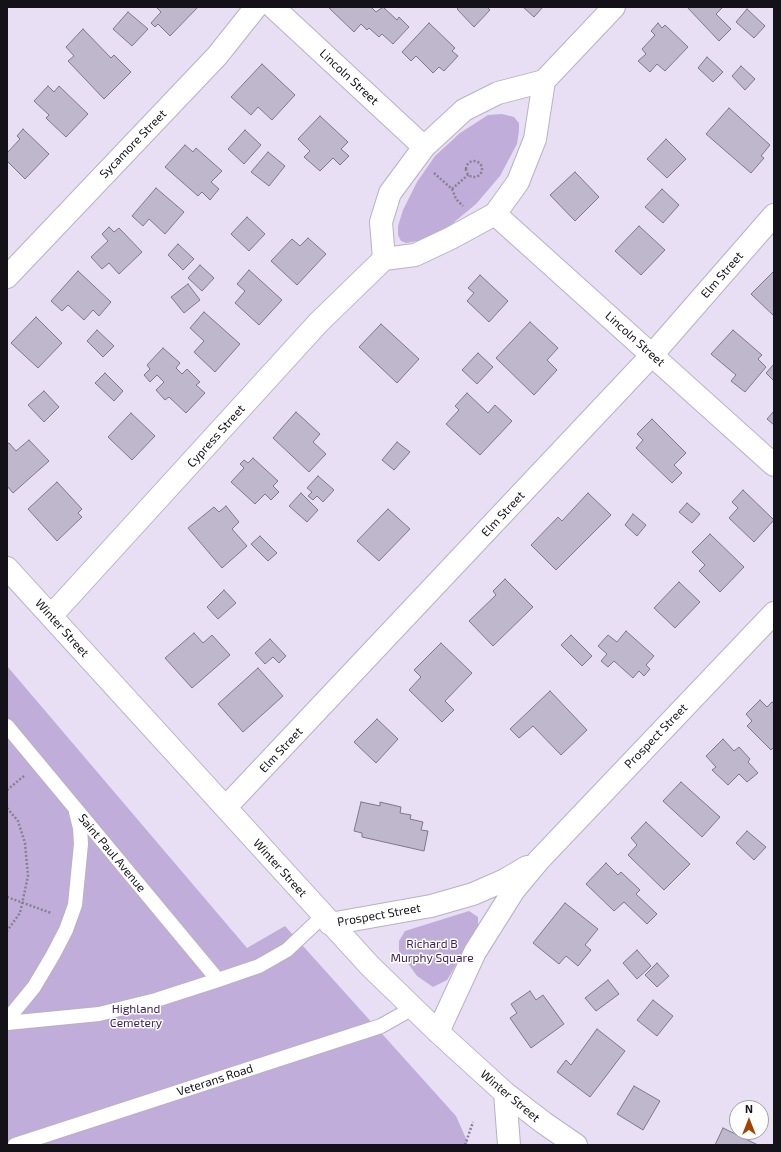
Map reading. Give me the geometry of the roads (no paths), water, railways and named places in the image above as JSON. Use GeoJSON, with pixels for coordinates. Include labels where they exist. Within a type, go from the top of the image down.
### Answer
{"type":"FeatureCollection","features":[{"type":"Feature","properties":{"kind":"street","name":"Sycamore Street"},"geometry":{"type":"LineString","coordinates":[[7,277],[217,56],[256,7]]}},
{"type":"Feature","properties":{"kind":"street","name":"Lincoln Street"},"geometry":{"type":"LineString","coordinates":[[273,7],[424,147]]}},
{"type":"Feature","properties":{"kind":"street"},"geometry":{"type":"LineString","coordinates":[[544,81],[535,139],[518,182],[495,214],[452,238],[415,255],[384,259],[381,222],[390,193],[424,147],[464,110],[498,93],[544,81],[614,7]]}},
{"type":"Feature","properties":{"kind":"street","name":"Lincoln Street"},"geometry":{"type":"LineString","coordinates":[[495,214],[774,465]]}},
{"type":"Feature","properties":{"kind":"street","name":"Elm Street"},"geometry":{"type":"LineString","coordinates":[[226,807],[652,355],[774,215]]}},
{"type":"Feature","properties":{"kind":"street","name":"Cypress Street"},"geometry":{"type":"LineString","coordinates":[[51,616],[319,322],[384,259]]}},
{"type":"Feature","properties":{"kind":"street","name":"Winter Street"},"geometry":{"type":"LineString","coordinates":[[7,568],[226,807],[326,920],[370,966],[438,1032],[505,1093],[544,1124],[576,1145]]}},
{"type":"Feature","properties":{"kind":"street","name":"Prospect Street"},"geometry":{"type":"LineString","coordinates":[[438,1032],[475,952],[514,890],[539,860],[774,613]]}},
{"type":"Feature","properties":{"kind":"street","name":"Prospect Street"},"geometry":{"type":"LineString","coordinates":[[326,920],[431,906],[473,894],[504,880],[539,860]]}},
{"type":"Feature","properties":{"kind":"street"},"geometry":{"type":"LineString","coordinates":[[505,1093],[509,1145]]}},
{"type":"Feature","properties":{"kind":"lane","name":"Saint Paul Avenue"},"geometry":{"type":"LineString","coordinates":[[7,726],[218,980]]}},
{"type":"Feature","properties":{"kind":"lane"},"geometry":{"type":"LineString","coordinates":[[7,1022],[34,987],[54,956],[75,905],[81,844],[80,828],[75,809]]}},
{"type":"Feature","properties":{"kind":"lane"},"geometry":{"type":"LineString","coordinates":[[7,1022],[98,1014],[156,1000],[259,966],[287,950],[326,920]]}},
{"type":"Feature","properties":{"kind":"lane","name":"Veterans Road"},"geometry":{"type":"LineString","coordinates":[[15,1145],[381,1026],[413,1008]]}},
{"type":"Feature","properties":{"kind":"park label","name":"Richard B Murphy Square"},"geometry":{"type":"Point","coordinates":[432,951]}},
{"type":"Feature","properties":{"kind":"park label","name":"Highland Cemetery"},"geometry":{"type":"Point","coordinates":[136,1016]}}]}
